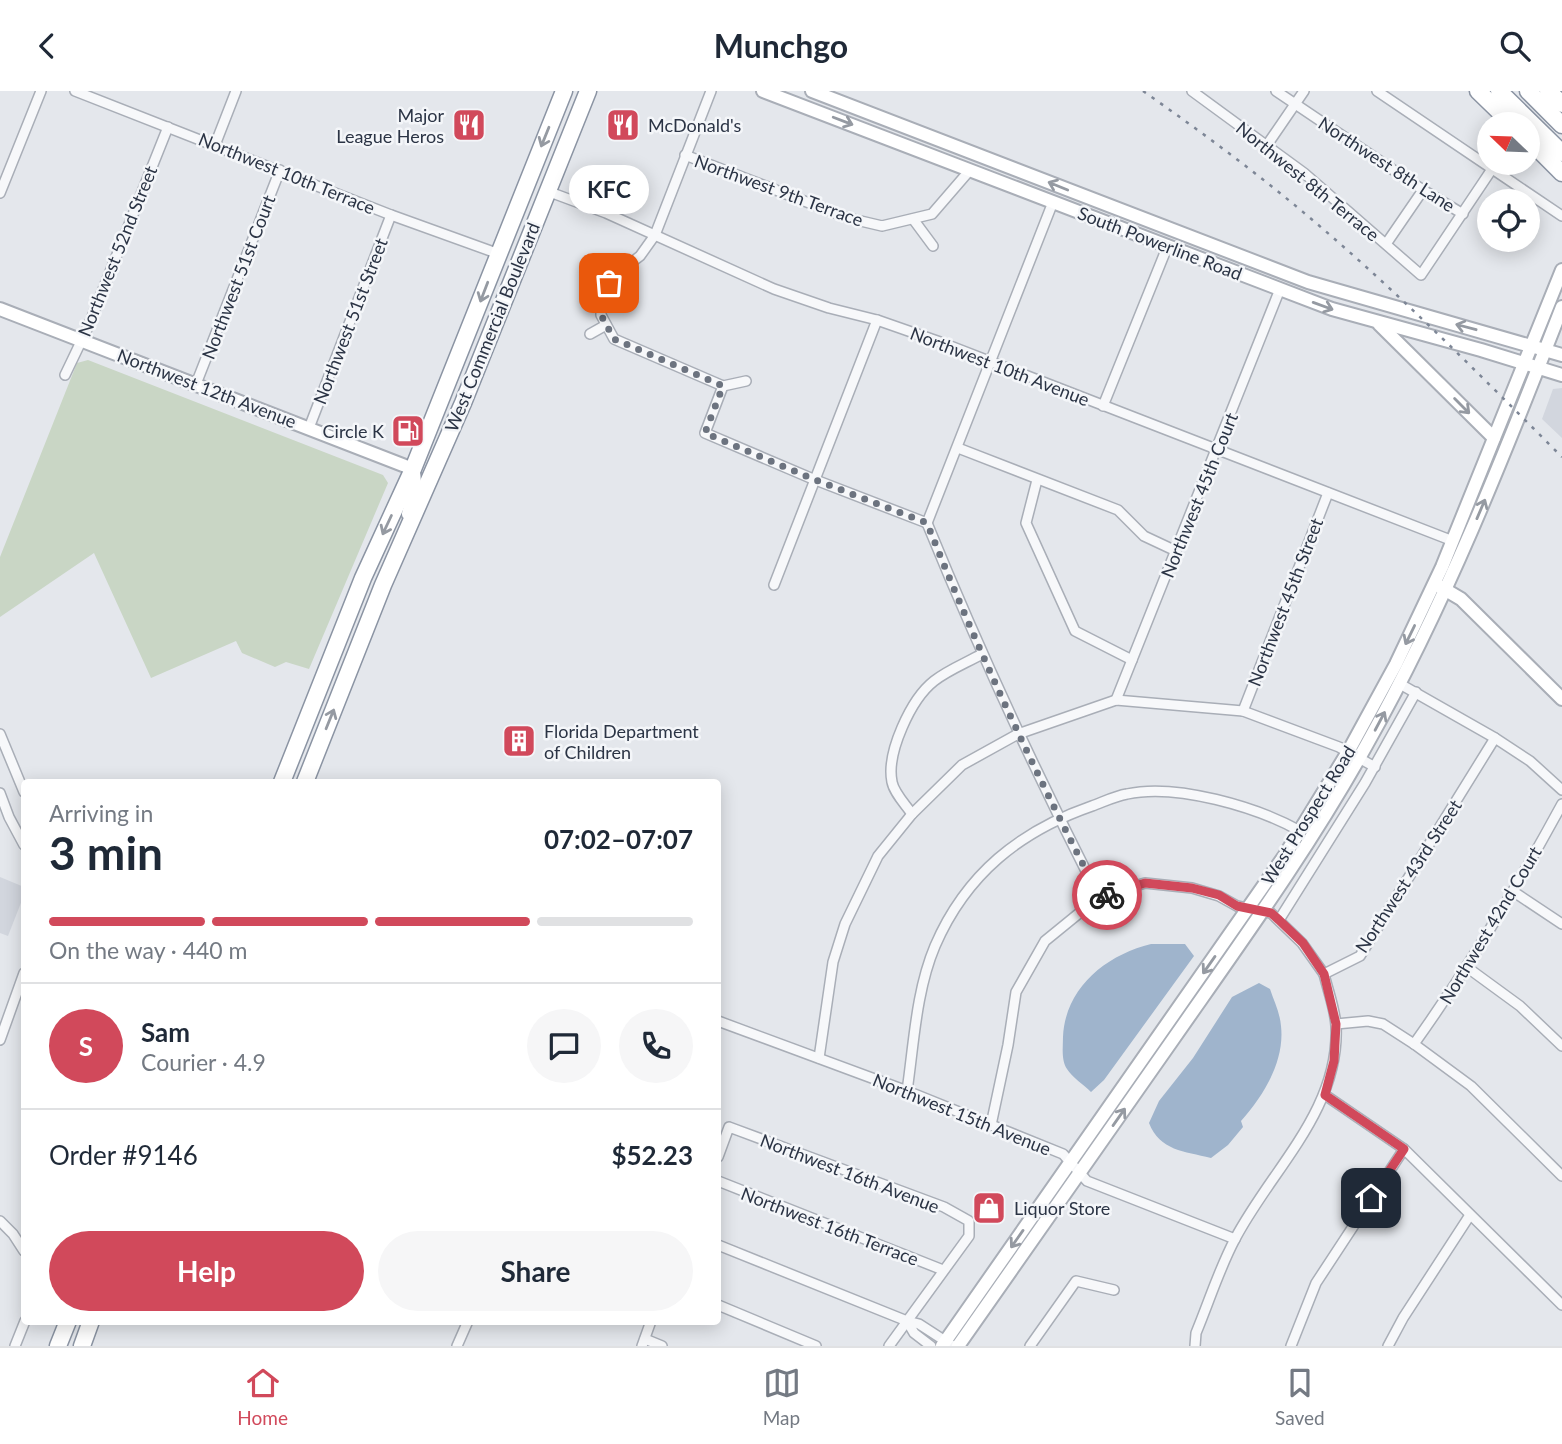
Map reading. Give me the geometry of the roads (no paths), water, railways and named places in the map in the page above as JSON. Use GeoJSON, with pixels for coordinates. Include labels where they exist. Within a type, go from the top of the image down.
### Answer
{"type":"FeatureCollection","features":[{"type":"Feature","properties":{"kind":"highway","name":"West Commercial Boulevard"},"geometry":{"type":"LineString","coordinates":[[283,779],[363,577],[413,469],[564,91]]}},
{"type":"Feature","properties":{"kind":"highway","name":"West Commercial Boulevard"},"geometry":{"type":"LineString","coordinates":[[306,779],[588,91]]}},
{"type":"Feature","properties":{"kind":"highway"},"geometry":{"type":"LineString","coordinates":[[1478,91],[1500,112]]}},
{"type":"Feature","properties":{"kind":"highway"},"geometry":{"type":"LineString","coordinates":[[1499,91],[1562,153]]}},
{"type":"Feature","properties":{"kind":"highway"},"geometry":{"type":"LineString","coordinates":[[1528,91],[1562,125]]}},
{"type":"Feature","properties":{"kind":"highway"},"geometry":{"type":"LineString","coordinates":[[1548,91],[1562,104]]}},
{"type":"Feature","properties":{"kind":"highway"},"geometry":{"type":"LineString","coordinates":[[1540,151],[1562,173]]}},
{"type":"Feature","properties":{"kind":"highway"},"geometry":{"type":"LineString","coordinates":[[441,453],[432,442],[454,387],[471,324]]}},
{"type":"Feature","properties":{"kind":"highway"},"geometry":{"type":"LineString","coordinates":[[58,1346],[66,1325]]}},
{"type":"Feature","properties":{"kind":"highway"},"geometry":{"type":"LineString","coordinates":[[69,1346],[73,1325]]}},
{"type":"Feature","properties":{"kind":"main road","name":"South Powerline Road"},"geometry":{"type":"LineString","coordinates":[[764,91],[1280,289],[1379,324],[1562,375]]}},
{"type":"Feature","properties":{"kind":"main road","name":"South Powerline Road"},"geometry":{"type":"LineString","coordinates":[[812,91],[1325,288],[1562,355]]}},
{"type":"Feature","properties":{"kind":"main road"},"geometry":{"type":"LineString","coordinates":[[970,170],[982,156]]}},
{"type":"Feature","properties":{"kind":"main road"},"geometry":{"type":"LineString","coordinates":[[1146,237],[1174,232]]}},
{"type":"Feature","properties":{"kind":"main road"},"geometry":{"type":"LineString","coordinates":[[1168,245],[1190,238]]}},
{"type":"Feature","properties":{"kind":"main road","name":"West Prospect Road"},"geometry":{"type":"LineString","coordinates":[[950,1345],[1262,912],[1311,839],[1354,755],[1384,686],[1440,586],[1453,541],[1562,271]]}},
{"type":"Feature","properties":{"kind":"main road","name":"West Prospect Road"},"geometry":{"type":"LineString","coordinates":[[1075,1168],[1400,684],[1440,586],[1539,367],[1562,307]]}},
{"type":"Feature","properties":{"kind":"main road","name":"Northwest 12th Avenue"},"geometry":{"type":"LineString","coordinates":[[0,309],[413,469]]}},
{"type":"Feature","properties":{"kind":"main road"},"geometry":{"type":"LineString","coordinates":[[1379,324],[1494,438]]}},
{"type":"Feature","properties":{"kind":"main road","name":"West Commercial Boulevard"},"geometry":{"type":"LineString","coordinates":[[393,562],[414,493],[416,478],[413,469]]}},
{"type":"Feature","properties":{"kind":"main road"},"geometry":{"type":"LineString","coordinates":[[1440,586],[1470,608],[1562,699]]}},
{"type":"Feature","properties":{"kind":"street"},"geometry":{"type":"LineString","coordinates":[[0,193],[41,91]]}},
{"type":"Feature","properties":{"kind":"street","name":"Northwest 10th Terrace"},"geometry":{"type":"LineString","coordinates":[[75,91],[391,215],[499,254]]}},
{"type":"Feature","properties":{"kind":"street"},"geometry":{"type":"LineString","coordinates":[[215,145],[236,91]]}},
{"type":"Feature","properties":{"kind":"street"},"geometry":{"type":"LineString","coordinates":[[711,91],[655,235],[640,257],[609,283],[601,297],[601,315],[614,339],[723,386],[746,381]]}},
{"type":"Feature","properties":{"kind":"street","name":"Northwest 8th Terrace"},"geometry":{"type":"LineString","coordinates":[[1192,91],[1268,145],[1421,275],[1463,214]]}},
{"type":"Feature","properties":{"kind":"street","name":"Northwest 8th Lane"},"geometry":{"type":"LineString","coordinates":[[1276,91],[1463,214]]}},
{"type":"Feature","properties":{"kind":"street"},"geometry":{"type":"LineString","coordinates":[[1268,145],[1304,91]]}},
{"type":"Feature","properties":{"kind":"street"},"geometry":{"type":"LineString","coordinates":[[1377,91],[1477,159]]}},
{"type":"Feature","properties":{"kind":"street","name":"Northwest 52nd Street"},"geometry":{"type":"LineString","coordinates":[[65,375],[168,127]]}},
{"type":"Feature","properties":{"kind":"street","name":"Northwest 9th Terrace"},"geometry":{"type":"LineString","coordinates":[[685,155],[848,218],[883,226],[932,214],[970,170]]}},
{"type":"Feature","properties":{"kind":"street","name":"Northwest 51st Court"},"geometry":{"type":"LineString","coordinates":[[196,384],[280,170]]}},
{"type":"Feature","properties":{"kind":"street"},"geometry":{"type":"LineString","coordinates":[[1463,214],[1488,175]]}},
{"type":"Feature","properties":{"kind":"street"},"geometry":{"type":"LineString","coordinates":[[1501,175],[1562,216]]}},
{"type":"Feature","properties":{"kind":"street"},"geometry":{"type":"LineString","coordinates":[[1387,244],[1423,190]]}},
{"type":"Feature","properties":{"kind":"street","name":"Northwest 10th Avenue"},"geometry":{"type":"LineString","coordinates":[[547,191],[655,235],[774,289],[829,308],[877,320],[990,361],[1453,541]]}},
{"type":"Feature","properties":{"kind":"street"},"geometry":{"type":"LineString","coordinates":[[1054,202],[927,523],[1018,734],[1100,897]]}},
{"type":"Feature","properties":{"kind":"street","name":"Northwest 51st Street"},"geometry":{"type":"LineString","coordinates":[[309,428],[391,215]]}},
{"type":"Feature","properties":{"kind":"street"},"geometry":{"type":"LineString","coordinates":[[912,219],[933,246]]}},
{"type":"Feature","properties":{"kind":"street"},"geometry":{"type":"LineString","coordinates":[[1103,406],[1168,245]]}},
{"type":"Feature","properties":{"kind":"street","name":"Northwest 45th Court"},"geometry":{"type":"LineString","coordinates":[[1116,700],[1280,289]]}},
{"type":"Feature","properties":{"kind":"street"},"geometry":{"type":"LineString","coordinates":[[774,585],[877,320]]}},
{"type":"Feature","properties":{"kind":"street"},"geometry":{"type":"LineString","coordinates":[[590,334],[606,325]]}},
{"type":"Feature","properties":{"kind":"street"},"geometry":{"type":"LineString","coordinates":[[723,386],[705,433],[927,523]]}},
{"type":"Feature","properties":{"kind":"street"},"geometry":{"type":"LineString","coordinates":[[958,448],[1118,510],[1144,536],[1176,551]]}},
{"type":"Feature","properties":{"kind":"street"},"geometry":{"type":"LineString","coordinates":[[1037,480],[1026,523],[1075,631],[1132,660]]}},
{"type":"Feature","properties":{"kind":"street","name":"Northwest 45th Street"},"geometry":{"type":"LineString","coordinates":[[1243,711],[1328,493]]}},
{"type":"Feature","properties":{"kind":"street"},"geometry":{"type":"LineString","coordinates":[[912,814],[892,784],[891,760],[903,728],[915,701],[934,680],[982,654]]}},
{"type":"Feature","properties":{"kind":"street"},"geometry":{"type":"LineString","coordinates":[[1400,684],[1495,737],[1530,761],[1562,790]]}},
{"type":"Feature","properties":{"kind":"street"},"geometry":{"type":"LineString","coordinates":[[1279,920],[1375,767],[1416,692]]}},
{"type":"Feature","properties":{"kind":"street"},"geometry":{"type":"LineString","coordinates":[[819,1058],[833,961],[845,924],[878,856],[912,814],[962,765],[1018,734],[1116,700],[1243,711],[1354,755],[1375,767]]}},
{"type":"Feature","properties":{"kind":"street"},"geometry":{"type":"LineString","coordinates":[[0,734],[21,785]]}},
{"type":"Feature","properties":{"kind":"street","name":"Northwest 43rd Street"},"geometry":{"type":"LineString","coordinates":[[1324,974],[1360,956],[1495,737]]}},
{"type":"Feature","properties":{"kind":"street"},"geometry":{"type":"LineString","coordinates":[[907,1091],[923,982],[934,947],[949,917],[974,882],[1002,853],[1059,817],[1127,793],[1170,792],[1215,798],[1300,831]]}},
{"type":"Feature","properties":{"kind":"street"},"geometry":{"type":"LineString","coordinates":[[0,793],[21,840]]}},
{"type":"Feature","properties":{"kind":"street","name":"Northwest 42nd Court"},"geometry":{"type":"LineString","coordinates":[[1414,1044],[1468,968],[1514,892],[1562,804]]}},
{"type":"Feature","properties":{"kind":"street"},"geometry":{"type":"LineString","coordinates":[[991,1125],[1016,992],[1045,941],[1100,897],[1145,883],[1192,888],[1219,895],[1237,906],[1271,913],[1303,943],[1324,974],[1336,1024],[1334,1061],[1325,1095],[1235,1239],[1196,1333],[1195,1346]]}},
{"type":"Feature","properties":{"kind":"street"},"geometry":{"type":"LineString","coordinates":[[1514,892],[1562,924]]}},
{"type":"Feature","properties":{"kind":"street"},"geometry":{"type":"LineString","coordinates":[[1468,968],[1520,1006],[1562,1046]]}},
{"type":"Feature","properties":{"kind":"street"},"geometry":{"type":"LineString","coordinates":[[0,1040],[21,982]]}},
{"type":"Feature","properties":{"kind":"street"},"geometry":{"type":"LineString","coordinates":[[1336,1024],[1368,1021],[1383,1024],[1414,1044],[1471,1086],[1562,1176]]}},
{"type":"Feature","properties":{"kind":"street","name":"Northwest 15th Avenue"},"geometry":{"type":"LineString","coordinates":[[721,1022],[907,1091],[1063,1154],[1087,1181],[1235,1239]]}},
{"type":"Feature","properties":{"kind":"street"},"geometry":{"type":"LineString","coordinates":[[1325,1095],[1404,1149],[1562,1305]]}},
{"type":"Feature","properties":{"kind":"street","name":"Northwest 16th Avenue"},"geometry":{"type":"LineString","coordinates":[[721,1149],[729,1128],[944,1207],[969,1221],[969,1236],[943,1270]]}},
{"type":"Feature","properties":{"kind":"street"},"geometry":{"type":"LineString","coordinates":[[1290,1346],[1316,1283],[1404,1149]]}},
{"type":"Feature","properties":{"kind":"street","name":"Northwest 16th Terrace"},"geometry":{"type":"LineString","coordinates":[[721,1182],[943,1270]]}},
{"type":"Feature","properties":{"kind":"street"},"geometry":{"type":"LineString","coordinates":[[1388,1346],[1403,1318],[1470,1215]]}},
{"type":"Feature","properties":{"kind":"street"},"geometry":{"type":"LineString","coordinates":[[0,1221],[21,1246]]}},
{"type":"Feature","properties":{"kind":"street"},"geometry":{"type":"LineString","coordinates":[[721,1246],[919,1324],[950,1345]]}},
{"type":"Feature","properties":{"kind":"street"},"geometry":{"type":"LineString","coordinates":[[889,1346],[943,1270]]}},
{"type":"Feature","properties":{"kind":"street"},"geometry":{"type":"LineString","coordinates":[[1030,1346],[1076,1281],[1114,1290]]}},
{"type":"Feature","properties":{"kind":"street"},"geometry":{"type":"LineString","coordinates":[[721,1306],[816,1346]]}},
{"type":"Feature","properties":{"kind":"street"},"geometry":{"type":"LineString","coordinates":[[907,1321],[914,1333],[931,1346]]}},
{"type":"Feature","properties":{"kind":"street"},"geometry":{"type":"LineString","coordinates":[[15,1346],[23,1325]]}},
{"type":"Feature","properties":{"kind":"street"},"geometry":{"type":"LineString","coordinates":[[457,1346],[466,1325]]}},
{"type":"Feature","properties":{"kind":"street"},"geometry":{"type":"LineString","coordinates":[[650,1325],[644,1343],[662,1346]]}},
{"type":"Feature","properties":{"kind":"water"},"geometry":{"type":"Polygon","coordinates":[[[1151,944],[1185,944],[1194,956],[1104,1080],[1091,1092],[1069,1072],[1064,1062],[1063,1037],[1071,1003],[1091,976],[1104,965],[1134,949],[1151,944]]]}},
{"type":"Feature","properties":{"kind":"water"},"geometry":{"type":"Polygon","coordinates":[[[1259,983],[1270,989],[1279,1016],[1280,1053],[1271,1078],[1241,1121],[1243,1127],[1228,1145],[1211,1158],[1166,1145],[1149,1123],[1159,1101],[1193,1058],[1232,997],[1259,983]]]}},
{"type":"Feature","properties":{"kind":"railway"},"geometry":{"type":"LineString","coordinates":[[1143,91],[1253,172],[1348,251],[1441,337],[1562,457]]}},
{"type":"Feature","properties":{"kind":"place","name":"Major League Heros"},"geometry":{"type":"Point","coordinates":[469,125]}},
{"type":"Feature","properties":{"kind":"place","name":"McDonald's"},"geometry":{"type":"Point","coordinates":[623,125]}},
{"type":"Feature","properties":{"kind":"place","name":"KFC"},"geometry":{"type":"Point","coordinates":[609,283]}},
{"type":"Feature","properties":{"kind":"place","name":"Circle K"},"geometry":{"type":"Point","coordinates":[408,431]}},
{"type":"Feature","properties":{"kind":"place","name":"Florida Department of Children"},"geometry":{"type":"Point","coordinates":[519,741]}},
{"type":"Feature","properties":{"kind":"place","name":"Liquor Store"},"geometry":{"type":"Point","coordinates":[989,1208]}}]}
